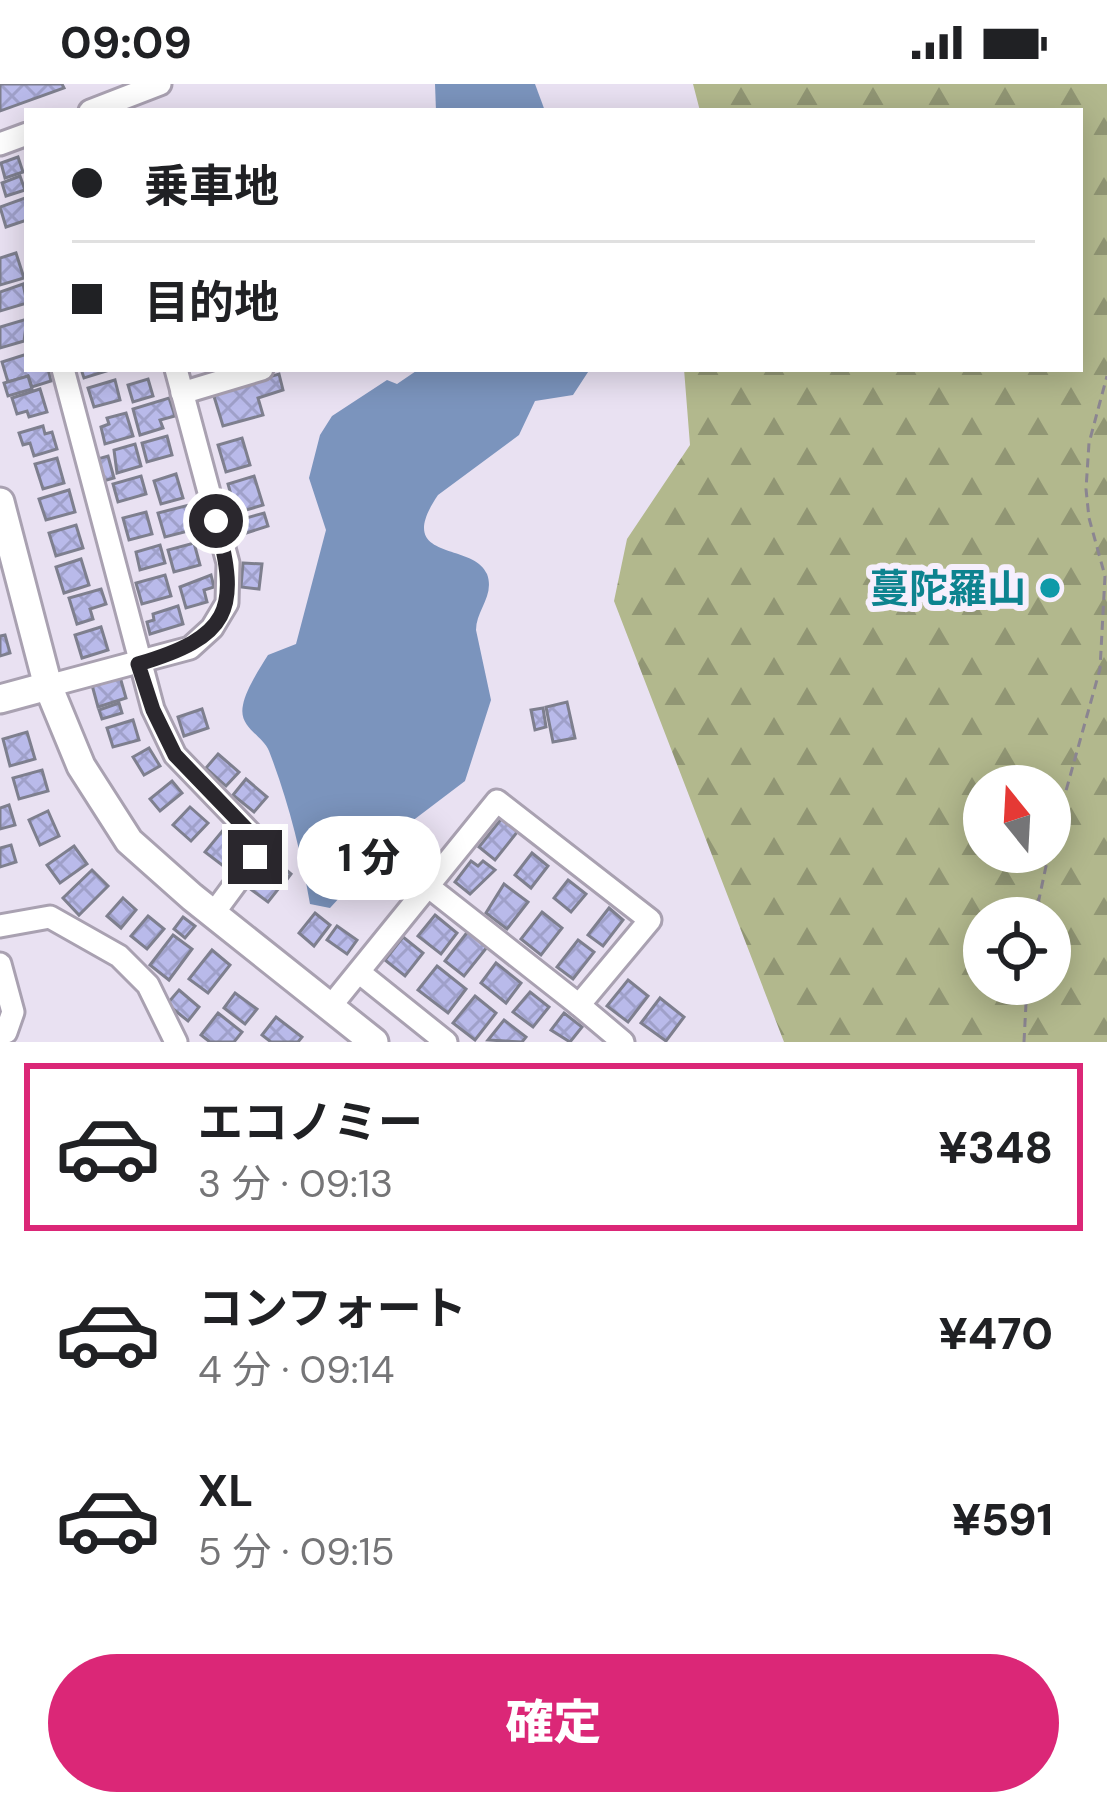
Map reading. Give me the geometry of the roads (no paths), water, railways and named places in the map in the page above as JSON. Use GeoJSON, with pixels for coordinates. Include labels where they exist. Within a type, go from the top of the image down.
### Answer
{"type":"FeatureCollection","features":[{"type":"Feature","properties":{"kind":"street"},"geometry":{"type":"LineString","coordinates":[[99,103],[160,84]]}},
{"type":"Feature","properties":{"kind":"street"},"geometry":{"type":"LineString","coordinates":[[64,372],[153,710],[175,755],[255,838],[255,857],[213,914]]}},
{"type":"Feature","properties":{"kind":"street"},"geometry":{"type":"LineString","coordinates":[[0,698],[190,648],[212,628],[227,603],[228,563],[177,372]]}},
{"type":"Feature","properties":{"kind":"street"},"geometry":{"type":"LineString","coordinates":[[182,393],[252,372]]}},
{"type":"Feature","properties":{"kind":"street"},"geometry":{"type":"LineString","coordinates":[[0,502],[48,686],[81,766],[129,841],[374,1042]]}},
{"type":"Feature","properties":{"kind":"street"},"geometry":{"type":"LineString","coordinates":[[330,1006],[497,802],[650,920],[579,1005]]}},
{"type":"Feature","properties":{"kind":"street"},"geometry":{"type":"LineString","coordinates":[[429,887],[623,1042]]}},
{"type":"Feature","properties":{"kind":"street"},"geometry":{"type":"LineString","coordinates":[[0,926],[50,917],[119,956],[148,985],[175,1042]]}},
{"type":"Feature","properties":{"kind":"street"},"geometry":{"type":"LineString","coordinates":[[0,964],[13,1012],[6,1031],[0,1033]]}},
{"type":"Feature","properties":{"kind":"street"},"geometry":{"type":"LineString","coordinates":[[360,973],[446,1042]]}},
{"type":"Feature","properties":{"kind":"water"},"geometry":{"type":"Polygon","coordinates":[[[435,84],[535,84],[544,108],[436,108],[435,84]]]}},
{"type":"Feature","properties":{"kind":"water"},"geometry":{"type":"Polygon","coordinates":[[[415,372],[588,372],[573,395],[535,401],[519,435],[438,495],[426,517],[424,531],[430,541],[467,557],[487,574],[489,589],[476,630],[491,700],[465,781],[403,828],[330,908],[310,904],[276,770],[266,745],[244,720],[243,705],[268,655],[296,644],[326,530],[309,478],[320,435],[332,416],[387,380],[397,384],[415,372]]]}},
{"type":"Feature","properties":{"kind":"place","name":"蔓陀羅山"},"geometry":{"type":"Point","coordinates":[1050,588]}}]}
